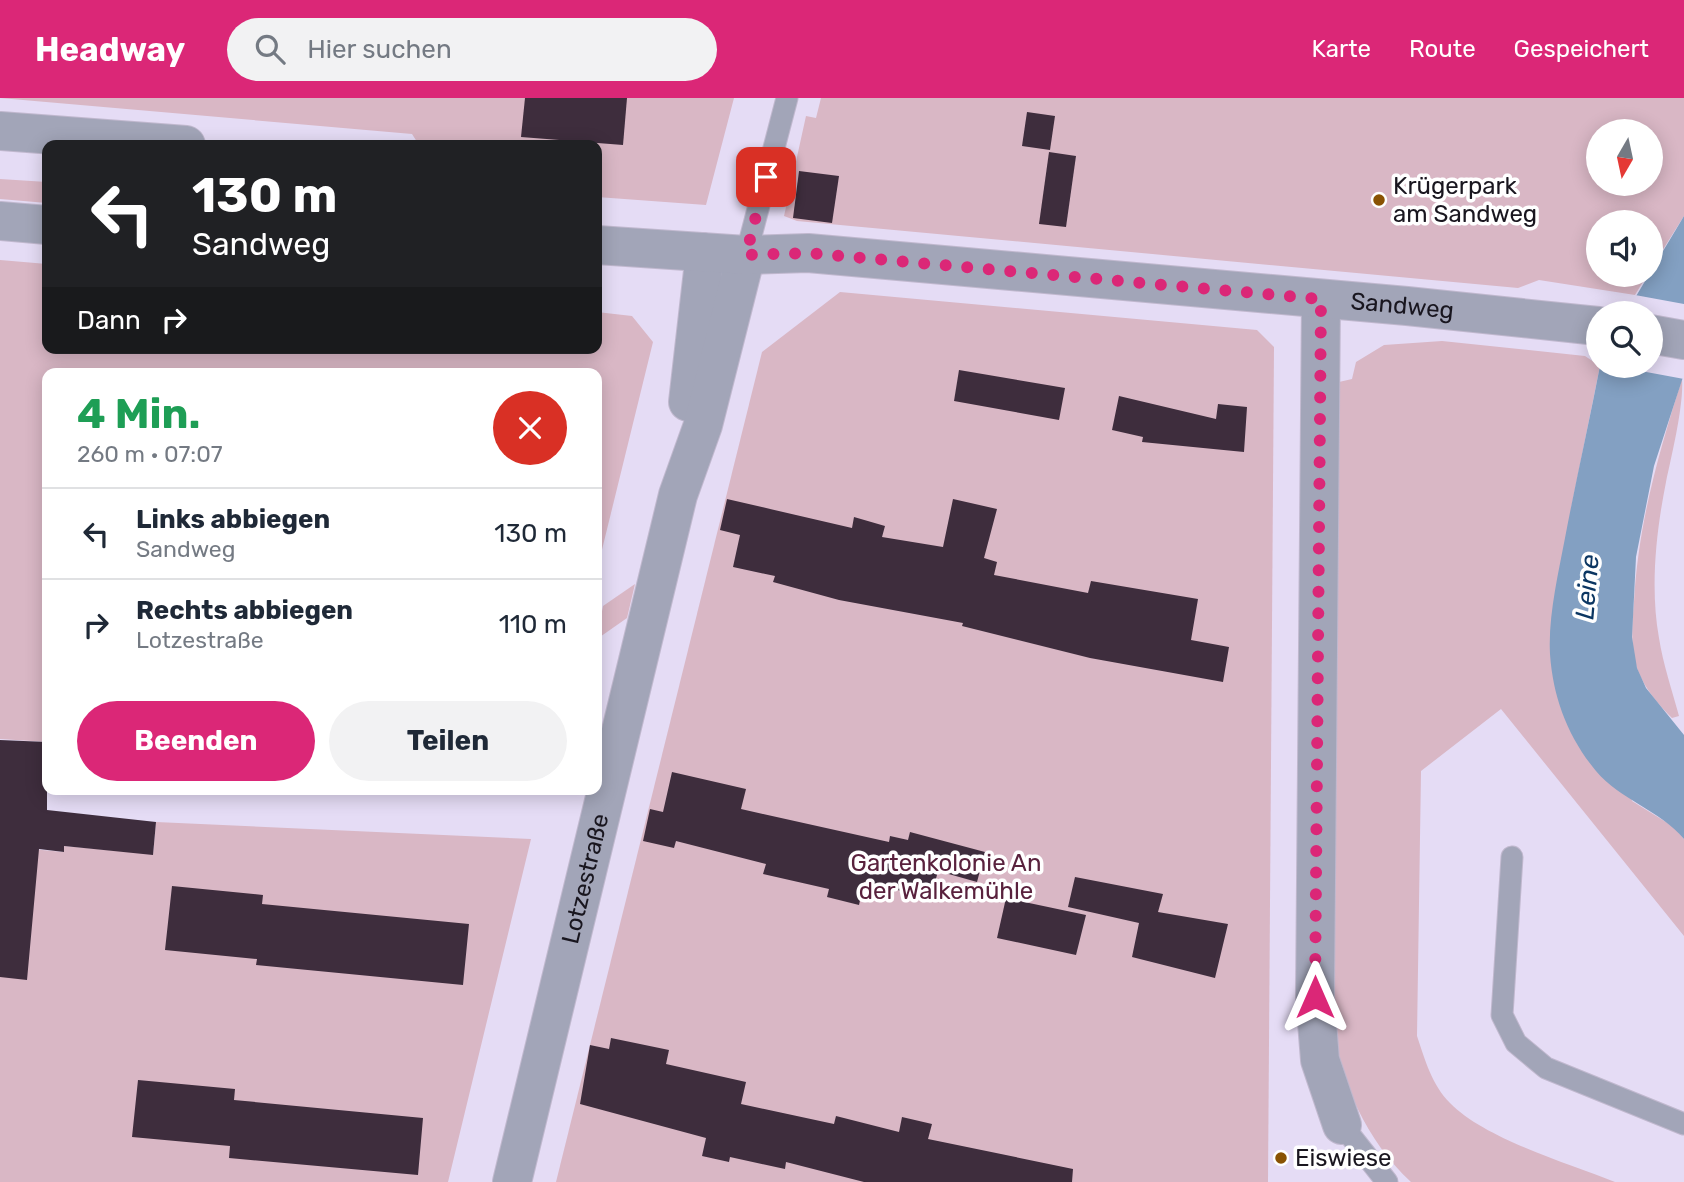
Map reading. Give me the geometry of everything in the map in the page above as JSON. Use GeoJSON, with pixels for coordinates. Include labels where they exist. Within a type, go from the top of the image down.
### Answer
{"type":"FeatureCollection","features":[{"type":"Feature","properties":{"kind":"street"},"geometry":{"type":"LineString","coordinates":[[0,131],[120,140]]}},
{"type":"Feature","properties":{"kind":"street"},"geometry":{"type":"LineString","coordinates":[[0,221],[42,225]]}},
{"type":"Feature","properties":{"kind":"street"},"geometry":{"type":"LineString","coordinates":[[602,246],[703,261]]}},
{"type":"Feature","properties":{"kind":"street","name":"Sandweg"},"geometry":{"type":"LineString","coordinates":[[703,261],[746,255],[808,253],[1586,325]]}},
{"type":"Feature","properties":{"kind":"street","name":"Lotzestraße"},"geometry":{"type":"LineString","coordinates":[[512,1182],[678,495],[703,425],[746,255]]}},
{"type":"Feature","properties":{"kind":"street","name":"Lotzestraße"},"geometry":{"type":"LineString","coordinates":[[678,495],[703,261]]}},
{"type":"Feature","properties":{"kind":"street"},"geometry":{"type":"LineString","coordinates":[[602,266],[647,271],[703,261]]}},
{"type":"Feature","properties":{"kind":"street"},"geometry":{"type":"LineString","coordinates":[[1321,299],[1315,997],[1320,1060],[1342,1125]]}},
{"type":"Feature","properties":{"kind":"street"},"geometry":{"type":"LineString","coordinates":[[1663,336],[1684,340]]}},
{"type":"Feature","properties":{"kind":"lane","name":"Lotzestraße"},"geometry":{"type":"LineString","coordinates":[[746,255],[787,98]]}},
{"type":"Feature","properties":{"kind":"lane"},"geometry":{"type":"LineString","coordinates":[[1513,857],[1502,1015],[1516,1044],[1546,1068],[1684,1124]]}},
{"type":"Feature","properties":{"kind":"lane"},"geometry":{"type":"LineString","coordinates":[[1342,1125],[1387,1182]]}},
{"type":"Feature","properties":{"kind":"green space"},"geometry":{"type":"Polygon","coordinates":[[[0,98],[734,98],[706,205],[602,197],[602,140],[416,140],[412,134],[0,98]]]}},
{"type":"Feature","properties":{"kind":"green space","name":"Krügerpark am Sandweg"},"geometry":{"type":"Polygon","coordinates":[[[821,98],[1684,98],[1684,216],[1663,249],[1663,210],[1586,210],[1586,287],[1640,287],[1635,295],[1539,280],[1518,288],[797,221],[784,216],[806,116],[816,118],[821,98]]]}},
{"type":"Feature","properties":{"kind":"green space"},"geometry":{"type":"Polygon","coordinates":[[[0,179],[42,182],[42,203],[0,199],[0,179]]]}},
{"type":"Feature","properties":{"kind":"green space"},"geometry":{"type":"Polygon","coordinates":[[[0,260],[42,264],[42,354],[602,354],[602,313],[632,316],[653,342],[602,550],[602,368],[42,368],[42,742],[0,739],[0,260]]]}},
{"type":"Feature","properties":{"kind":"green space","name":"Gartenkolonie An der Walkemühle"},"geometry":{"type":"Polygon","coordinates":[[[840,292],[1257,330],[1274,347],[1268,1182],[556,1182],[762,352],[840,292]]]}},
{"type":"Feature","properties":{"kind":"green space"},"geometry":{"type":"Polygon","coordinates":[[[1442,341],[1585,356],[1586,378],[1598,378],[1571,509],[1632,801],[1674,827],[1684,839],[1684,936],[1501,709],[1421,771],[1417,1036],[1438,1088],[1465,1116],[1505,1139],[1615,1182],[1411,1182],[1395,1166],[1369,1129],[1349,1089],[1342,1067],[1332,1023],[1339,382],[1352,379],[1356,362],[1384,345],[1442,341]]]}},
{"type":"Feature","properties":{"kind":"green space"},"geometry":{"type":"Polygon","coordinates":[[[1682,379],[1679,415],[1659,520],[1655,560],[1656,619],[1665,667],[1679,716],[1672,718],[1652,696],[1638,671],[1632,628],[1636,573],[1645,516],[1682,379]]]}},
{"type":"Feature","properties":{"kind":"green space"},"geometry":{"type":"Polygon","coordinates":[[[635,584],[627,618],[602,636],[603,606],[635,584]]]}},
{"type":"Feature","properties":{"kind":"green space"},"geometry":{"type":"Polygon","coordinates":[[[156,822],[531,839],[448,1182],[0,1182],[0,846],[63,852],[64,846],[153,854],[156,822]]]}},
{"type":"Feature","properties":{"kind":"water","name":"Leine"},"geometry":{"type":"Polygon","coordinates":[[[1684,216],[1684,374],[1654,466],[1636,557],[1632,637],[1637,668],[1646,688],[1684,735],[1684,839],[1664,820],[1616,790],[1586,758],[1570,731],[1558,701],[1550,654],[1552,611],[1557,581],[1598,378],[1663,378],[1663,301],[1633,301],[1642,287],[1663,287],[1663,251],[1684,216]]]}},
{"type":"Feature","properties":{"kind":"pier"},"geometry":{"type":"Polygon","coordinates":[[[1635,295],[1684,304],[1684,379],[1663,375],[1663,301],[1632,301],[1635,295]]]}},
{"type":"Feature","properties":{"kind":"building"},"geometry":{"type":"Polygon","coordinates":[[[525,98],[627,98],[623,145],[602,143],[602,140],[521,137],[525,98]]]}},
{"type":"Feature","properties":{"kind":"building"},"geometry":{"type":"Polygon","coordinates":[[[1027,112],[1055,116],[1050,150],[1022,146],[1027,112]]]}},
{"type":"Feature","properties":{"kind":"building"},"geometry":{"type":"Polygon","coordinates":[[[1049,152],[1076,156],[1066,227],[1039,224],[1049,152]]]}},
{"type":"Feature","properties":{"kind":"building"},"geometry":{"type":"Polygon","coordinates":[[[799,171],[839,176],[832,223],[793,218],[799,171]]]}},
{"type":"Feature","properties":{"kind":"building"},"geometry":{"type":"Polygon","coordinates":[[[959,370],[1065,388],[1059,420],[954,401],[959,370]]]}},
{"type":"Feature","properties":{"kind":"building"},"geometry":{"type":"Polygon","coordinates":[[[1119,396],[1216,419],[1218,404],[1247,407],[1244,452],[1142,442],[1143,437],[1112,430],[1119,396]]]}},
{"type":"Feature","properties":{"kind":"building"},"geometry":{"type":"Polygon","coordinates":[[[727,499],[852,528],[854,517],[885,526],[882,537],[943,547],[953,499],[997,509],[984,558],[997,562],[994,575],[1088,593],[1091,581],[1198,599],[1191,640],[1229,647],[1223,682],[1090,658],[962,626],[963,623],[839,600],[773,582],[775,576],[733,567],[740,535],[720,530],[727,499]]]}},
{"type":"Feature","properties":{"kind":"building"},"geometry":{"type":"Polygon","coordinates":[[[0,740],[42,742],[42,795],[47,795],[47,810],[156,822],[153,855],[64,846],[64,852],[39,849],[27,980],[0,977],[0,740]]]}},
{"type":"Feature","properties":{"kind":"building"},"geometry":{"type":"Polygon","coordinates":[[[672,772],[746,789],[741,809],[889,842],[890,836],[908,840],[910,832],[985,852],[977,882],[938,871],[931,898],[864,882],[859,905],[827,897],[829,889],[763,874],[766,864],[676,841],[674,848],[643,841],[650,809],[663,812],[672,772]]]}},
{"type":"Feature","properties":{"kind":"building"},"geometry":{"type":"Polygon","coordinates":[[[1075,877],[1163,894],[1158,912],[1228,924],[1215,978],[1132,957],[1139,923],[1068,907],[1075,877]]]}},
{"type":"Feature","properties":{"kind":"building"},"geometry":{"type":"Polygon","coordinates":[[[172,886],[263,895],[262,904],[469,924],[463,985],[256,965],[257,959],[165,950],[172,886]]]}},
{"type":"Feature","properties":{"kind":"building"},"geometry":{"type":"Polygon","coordinates":[[[1006,898],[1086,915],[1076,955],[997,938],[1006,898]]]}},
{"type":"Feature","properties":{"kind":"building"},"geometry":{"type":"Polygon","coordinates":[[[611,1038],[669,1050],[666,1064],[746,1082],[741,1104],[834,1124],[836,1116],[899,1132],[902,1117],[932,1124],[928,1139],[1073,1169],[1072,1182],[864,1182],[786,1162],[785,1169],[730,1157],[729,1162],[702,1156],[706,1138],[580,1104],[590,1045],[609,1049],[611,1038]]]}},
{"type":"Feature","properties":{"kind":"building"},"geometry":{"type":"Polygon","coordinates":[[[138,1080],[235,1089],[234,1100],[423,1118],[418,1175],[229,1158],[230,1146],[132,1137],[138,1080]]]}},
{"type":"Feature","properties":{"kind":"place","name":"Krügerpark am Sandweg"},"geometry":{"type":"Point","coordinates":[1379,200]}},
{"type":"Feature","properties":{"kind":"place","name":"Eiswiese"},"geometry":{"type":"Point","coordinates":[1281,1158]}},
{"type":"Feature","properties":{"kind":"route"},"geometry":{"type":"LineString","coordinates":[[766,177],[746,255],[808,253],[1321,299],[1315,997]]}}]}
